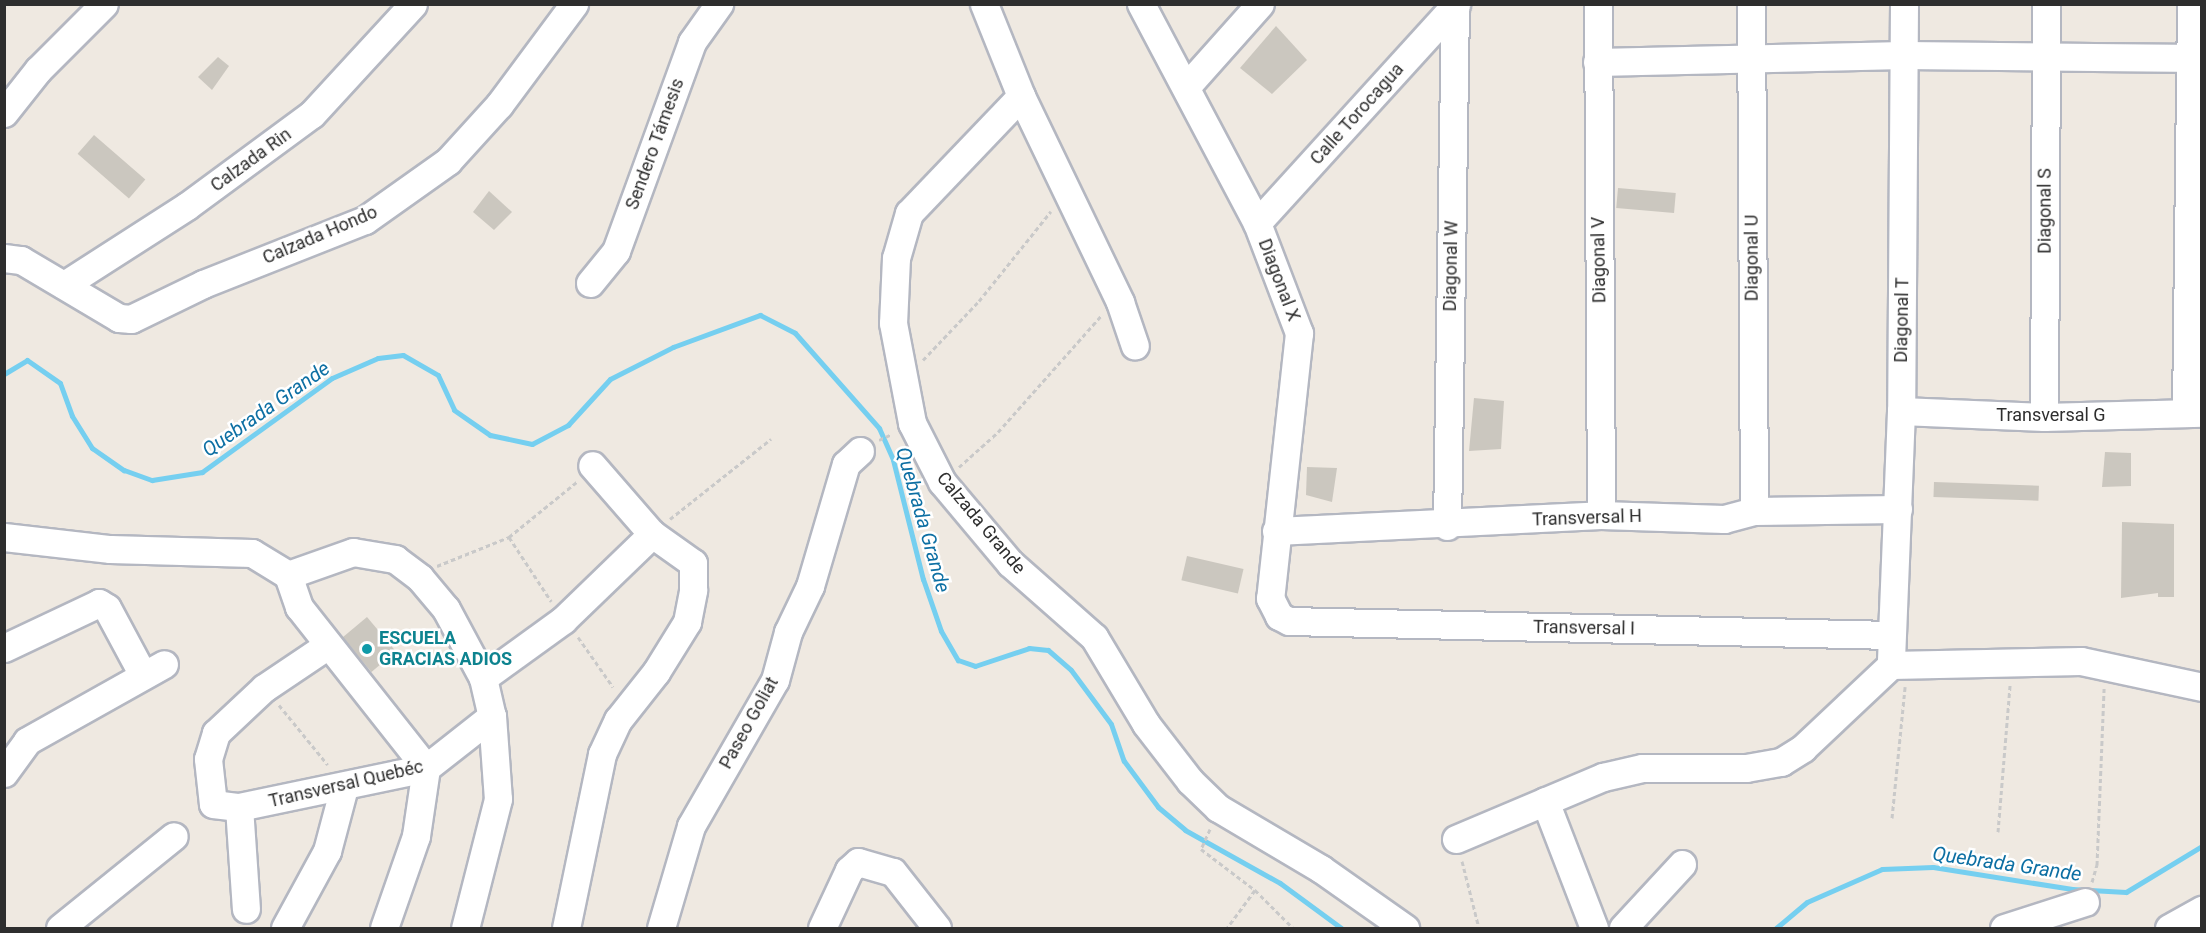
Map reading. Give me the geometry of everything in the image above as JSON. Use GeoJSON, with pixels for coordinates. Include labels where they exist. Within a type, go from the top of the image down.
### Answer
{"type":"FeatureCollection","features":[{"type":"Feature","properties":{"kind":"street"},"geometry":{"type":"LineString","coordinates":[[6,107],[38,70],[104,4]]}},
{"type":"Feature","properties":{"kind":"street","name":"Calzada Rin"},"geometry":{"type":"LineString","coordinates":[[64,285],[187,206],[312,114],[413,4]]}},
{"type":"Feature","properties":{"kind":"street","name":"Calzada Hondo"},"geometry":{"type":"LineString","coordinates":[[4,258],[21,260],[119,318],[131,319],[203,284],[365,220],[454,155],[506,97],[574,4]]}},
{"type":"Feature","properties":{"kind":"street","name":"Sendero Támesis"},"geometry":{"type":"LineString","coordinates":[[590,283],[616,251],[692,42],[719,4]]}},
{"type":"Feature","properties":{"kind":"street"},"geometry":{"type":"LineString","coordinates":[[984,4],[1021,96],[1120,302],[1135,346]]}},
{"type":"Feature","properties":{"kind":"street","name":"Diagonal X"},"geometry":{"type":"LineString","coordinates":[[1141,4],[1257,223],[1299,333],[1270,598],[1279,616]]}},
{"type":"Feature","properties":{"kind":"street"},"geometry":{"type":"LineString","coordinates":[[1186,87],[1260,4]]}},
{"type":"Feature","properties":{"kind":"street","name":"Diagonal V"},"geometry":{"type":"LineString","coordinates":[[1598,4],[1601,515]]}},
{"type":"Feature","properties":{"kind":"street","name":"Diagonal U"},"geometry":{"type":"LineString","coordinates":[[1751,4],[1754,511]]}},
{"type":"Feature","properties":{"kind":"street","name":"Diagonal T"},"geometry":{"type":"LineString","coordinates":[[1903,664],[1891,635],[1901,411],[1904,4]]}},
{"type":"Feature","properties":{"kind":"street","name":"Diagonal S"},"geometry":{"type":"LineString","coordinates":[[2044,417],[2046,4]]}},
{"type":"Feature","properties":{"kind":"street"},"geometry":{"type":"LineString","coordinates":[[2192,4],[2197,58],[2194,413]]}},
{"type":"Feature","properties":{"kind":"street","name":"Calle Torocagua"},"geometry":{"type":"LineString","coordinates":[[1257,223],[1456,5]]}},
{"type":"Feature","properties":{"kind":"street","name":"Diagonal W"},"geometry":{"type":"LineString","coordinates":[[1447,526],[1456,5]]}},
{"type":"Feature","properties":{"kind":"street"},"geometry":{"type":"LineString","coordinates":[[1597,62],[1904,55],[2197,58]]}},
{"type":"Feature","properties":{"kind":"street","name":"Calzada Grande"},"geometry":{"type":"LineString","coordinates":[[1021,96],[909,213],[896,258],[893,323],[912,423],[942,482],[1010,563],[1094,636],[1146,724],[1190,782],[1218,808],[1321,869],[1405,928]]}},
{"type":"Feature","properties":{"kind":"street","name":"Transversal G"},"geometry":{"type":"LineString","coordinates":[[1901,411],[2044,417],[2194,413]]}},
{"type":"Feature","properties":{"kind":"street","name":"Paseo Goliat"},"geometry":{"type":"LineString","coordinates":[[661,928],[691,826],[775,680],[788,632],[810,586],[846,464],[860,451]]}},
{"type":"Feature","properties":{"kind":"street"},"geometry":{"type":"LineString","coordinates":[[566,928],[602,754],[618,720],[687,622],[693,563],[652,534],[592,465]]}},
{"type":"Feature","properties":{"kind":"street","name":"Transversal H"},"geometry":{"type":"LineString","coordinates":[[1276,531],[1447,526],[1601,515],[1724,519],[1754,511],[1898,509]]}},
{"type":"Feature","properties":{"kind":"street"},"geometry":{"type":"LineString","coordinates":[[483,678],[563,620],[652,534]]}},
{"type":"Feature","properties":{"kind":"street"},"geometry":{"type":"LineString","coordinates":[[4,537],[110,549],[252,553],[288,575],[299,607],[426,768],[416,836],[384,928]]}},
{"type":"Feature","properties":{"kind":"street"},"geometry":{"type":"LineString","coordinates":[[288,575],[353,552],[395,559],[420,578],[446,609],[483,678],[492,716],[498,799],[465,928]]}},
{"type":"Feature","properties":{"kind":"street"},"geometry":{"type":"LineString","coordinates":[[4,648],[99,603],[107,608],[154,670],[27,741],[4,773]]}},
{"type":"Feature","properties":{"kind":"street","name":"Transversal I"},"geometry":{"type":"LineString","coordinates":[[1279,616],[1288,621],[1891,635]]}},
{"type":"Feature","properties":{"kind":"street"},"geometry":{"type":"LineString","coordinates":[[246,909],[229,807],[209,795],[208,759],[216,733],[264,688],[328,645]]}},
{"type":"Feature","properties":{"kind":"street"},"geometry":{"type":"LineString","coordinates":[[1456,839],[1603,777],[1642,768],[1746,768],[1781,762],[1803,747],[1903,664],[2012,659],[2105,666],[2202,687]]}},
{"type":"Feature","properties":{"kind":"street","name":"Transversal Quebéc"},"geometry":{"type":"LineString","coordinates":[[229,807],[344,788],[426,768],[492,716]]}},
{"type":"Feature","properties":{"kind":"street"},"geometry":{"type":"LineString","coordinates":[[285,928],[327,851],[344,788]]}},
{"type":"Feature","properties":{"kind":"street"},"geometry":{"type":"LineString","coordinates":[[1545,801],[1594,928]]}},
{"type":"Feature","properties":{"kind":"street"},"geometry":{"type":"LineString","coordinates":[[60,928],[174,836]]}},
{"type":"Feature","properties":{"kind":"street"},"geometry":{"type":"LineString","coordinates":[[822,928],[849,870],[858,862],[893,872],[937,928]]}},
{"type":"Feature","properties":{"kind":"street"},"geometry":{"type":"LineString","coordinates":[[1623,928],[1682,864]]}},
{"type":"Feature","properties":{"kind":"street"},"geometry":{"type":"LineString","coordinates":[[2004,928],[2085,902]]}},
{"type":"Feature","properties":{"kind":"street"},"geometry":{"type":"LineString","coordinates":[[2169,928],[2202,910]]}},
{"type":"Feature","properties":{"kind":"path"},"geometry":{"type":"LineString","coordinates":[[903,381],[980,301],[1066,193]]}},
{"type":"Feature","properties":{"kind":"path"},"geometry":{"type":"LineString","coordinates":[[942,482],[998,432],[1092,322],[1120,302]]}},
{"type":"Feature","properties":{"kind":"path"},"geometry":{"type":"LineString","coordinates":[[652,534],[771,439]]}},
{"type":"Feature","properties":{"kind":"path"},"geometry":{"type":"LineString","coordinates":[[420,578],[440,564],[481,552],[509,537],[564,495],[592,465]]}},
{"type":"Feature","properties":{"kind":"path"},"geometry":{"type":"LineString","coordinates":[[1998,832],[2012,659]]}},
{"type":"Feature","properties":{"kind":"path"},"geometry":{"type":"LineString","coordinates":[[1892,818],[1903,664]]}},
{"type":"Feature","properties":{"kind":"path"},"geometry":{"type":"LineString","coordinates":[[2097,865],[2105,666]]}},
{"type":"Feature","properties":{"kind":"path"},"geometry":{"type":"LineString","coordinates":[[264,688],[344,788]]}},
{"type":"Feature","properties":{"kind":"path"},"geometry":{"type":"LineString","coordinates":[[1213,822],[1201,849],[1254,890],[1293,928]]}},
{"type":"Feature","properties":{"kind":"path"},"geometry":{"type":"LineString","coordinates":[[1456,839],[1479,928]]}},
{"type":"Feature","properties":{"kind":"path"},"geometry":{"type":"LineString","coordinates":[[1227,928],[1254,890]]}},
{"type":"Feature","properties":{"kind":"building"},"geometry":{"type":"Polygon","coordinates":[[[1276,26],[1307,60],[1272,94],[1240,68],[1276,26]]]}},
{"type":"Feature","properties":{"kind":"building"},"geometry":{"type":"Polygon","coordinates":[[[218,57],[229,66],[212,90],[198,77],[218,57]]]}},
{"type":"Feature","properties":{"kind":"building"},"geometry":{"type":"Polygon","coordinates":[[[94,135],[145,180],[129,198],[78,154],[94,135]]]}},
{"type":"Feature","properties":{"kind":"building"},"geometry":{"type":"Polygon","coordinates":[[[1618,188],[1676,193],[1674,213],[1616,208],[1618,188]]]}},
{"type":"Feature","properties":{"kind":"building"},"geometry":{"type":"Polygon","coordinates":[[[489,191],[512,212],[494,230],[473,212],[489,191]]]}},
{"type":"Feature","properties":{"kind":"building"},"geometry":{"type":"Polygon","coordinates":[[[1474,398],[1504,401],[1501,449],[1469,451],[1474,398]]]}},
{"type":"Feature","properties":{"kind":"building"},"geometry":{"type":"Polygon","coordinates":[[[2105,452],[2131,453],[2131,486],[2102,487],[2105,452]]]}},
{"type":"Feature","properties":{"kind":"building"},"geometry":{"type":"Polygon","coordinates":[[[1307,467],[1337,468],[1332,502],[1306,495],[1307,467]]]}},
{"type":"Feature","properties":{"kind":"building"},"geometry":{"type":"Polygon","coordinates":[[[1934,482],[2039,486],[2038,501],[1933,497],[1934,482]]]}},
{"type":"Feature","properties":{"kind":"building"},"geometry":{"type":"Polygon","coordinates":[[[2122,522],[2174,524],[2174,597],[2158,597],[2158,593],[2121,598],[2122,522]]]}},
{"type":"Feature","properties":{"kind":"building"},"geometry":{"type":"Polygon","coordinates":[[[1187,556],[1244,569],[1238,593],[1181,580],[1187,556]]]}},
{"type":"Feature","properties":{"kind":"building","name":"ESCUELA GRACIAS ADIOS"},"geometry":{"type":"Polygon","coordinates":[[[367,617],[396,651],[371,672],[342,638],[367,617]]]}},
{"type":"Feature","properties":{"kind":"waterway","name":"Quebrada Grande"},"geometry":{"type":"LineString","coordinates":[[4,374],[27,360],[60,383],[72,416],[92,448],[124,470],[152,480],[202,472],[332,378],[378,358],[403,355],[438,375],[454,410],[490,435],[532,444],[568,425],[610,379],[673,347],[760,315],[795,333],[879,428],[893,460],[923,579],[941,631],[958,660],[975,666],[1029,648],[1048,650],[1071,670],[1111,724],[1124,761],[1158,807],[1185,830],[1280,883],[1341,928]]}},
{"type":"Feature","properties":{"kind":"waterway","name":"Quebrada Grande"},"geometry":{"type":"LineString","coordinates":[[1776,928],[1807,902],[1882,869],[1933,867],[2072,889],[2126,892],[2202,846]]}},
{"type":"Feature","properties":{"kind":"place","name":"ESCUELA GRACIAS ADIOS"},"geometry":{"type":"Point","coordinates":[367,649]}}]}
